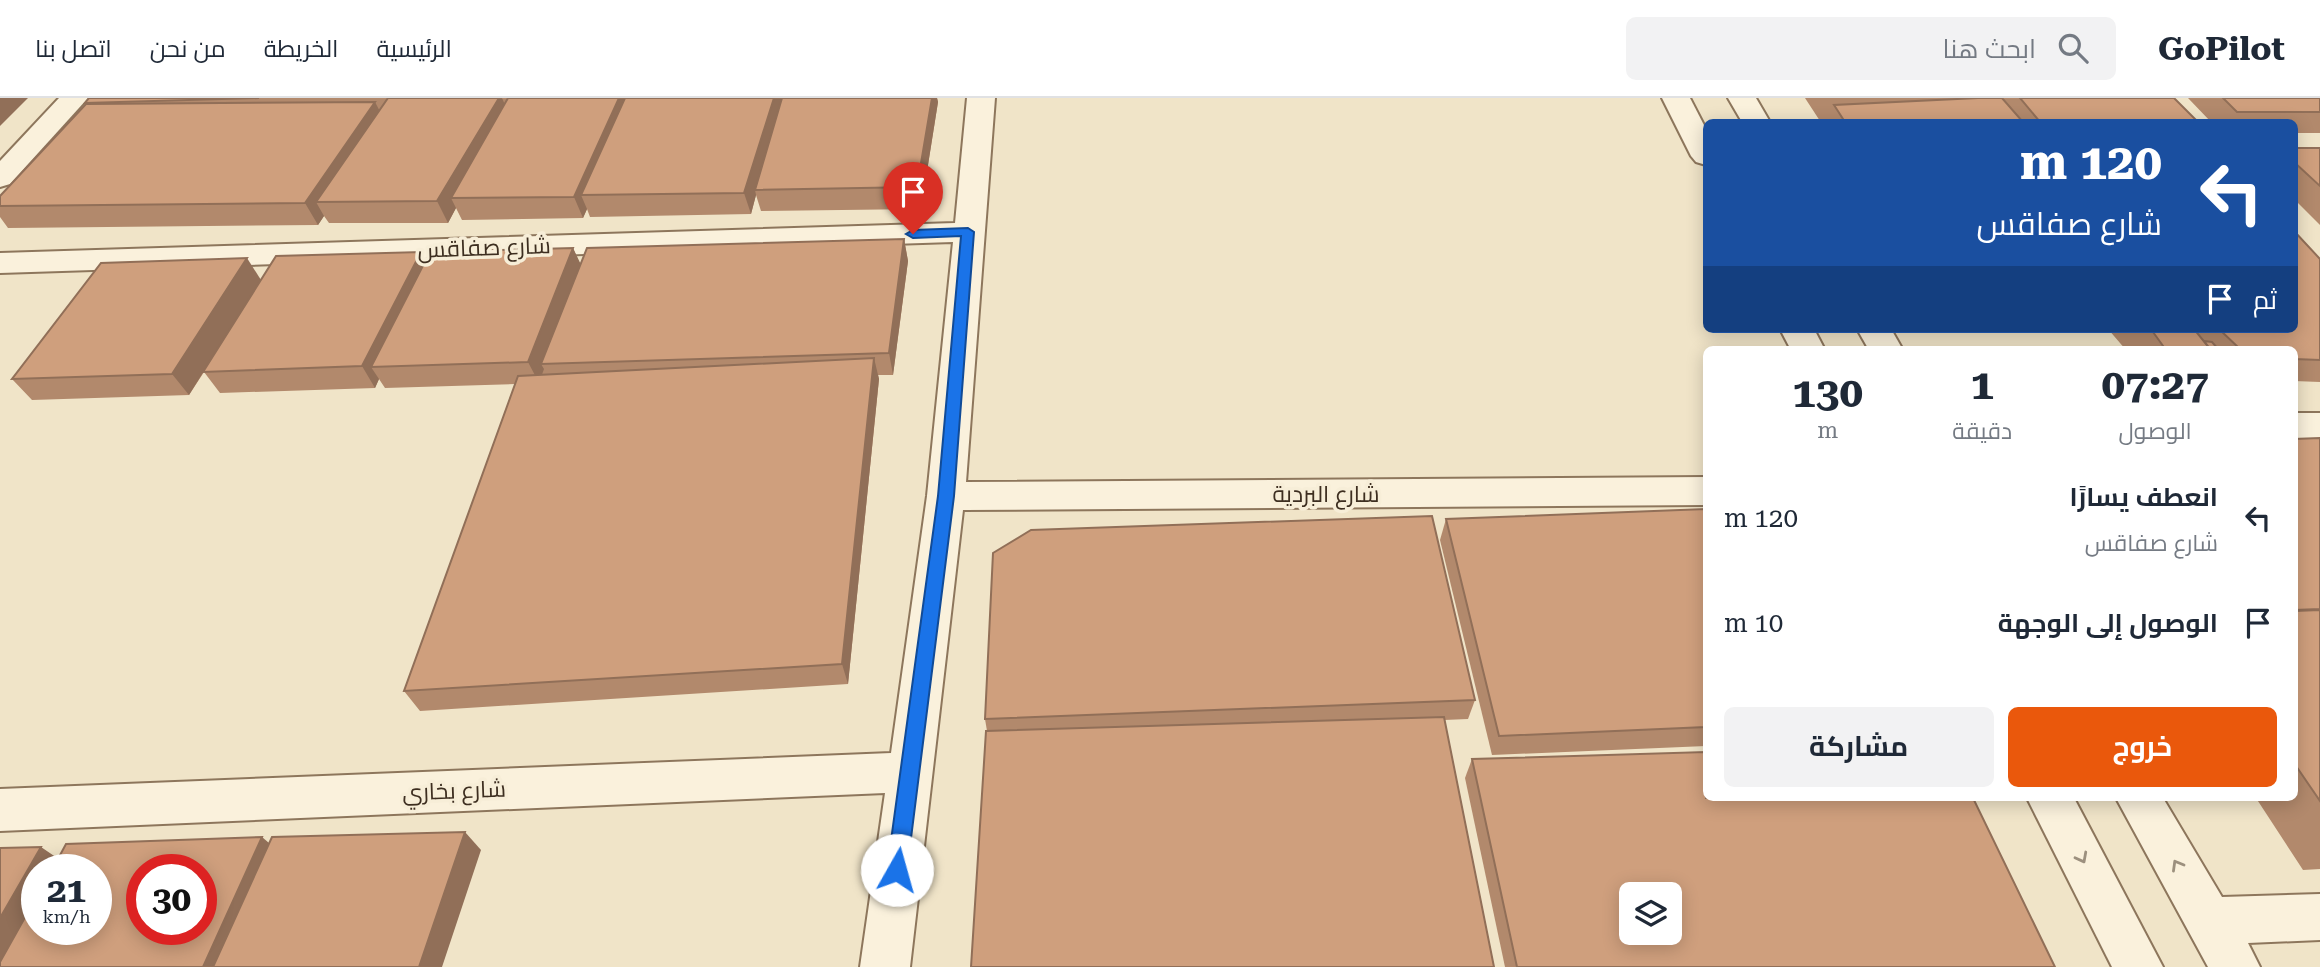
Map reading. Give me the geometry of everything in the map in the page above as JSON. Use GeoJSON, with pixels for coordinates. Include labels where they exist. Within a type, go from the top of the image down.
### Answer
{"type":"FeatureCollection","features":[{"type":"Feature","properties":{"kind":"street"},"geometry":{"type":"LineString","coordinates":[[0,178],[74,98]]}},
{"type":"Feature","properties":{"kind":"street"},"geometry":{"type":"LineString","coordinates":[[885,967],[946,496],[981,98]]}},
{"type":"Feature","properties":{"kind":"street"},"geometry":{"type":"LineString","coordinates":[[1676,98],[1703,150]]}},
{"type":"Feature","properties":{"kind":"street"},"geometry":{"type":"LineString","coordinates":[[1742,98],[1754,119]]}},
{"type":"Feature","properties":{"kind":"street","name":"شارع صفاقس"},"geometry":{"type":"LineString","coordinates":[[0,263],[968,232]]}},
{"type":"Feature","properties":{"kind":"street"},"geometry":{"type":"LineString","coordinates":[[2298,426],[2320,426]]}},
{"type":"Feature","properties":{"kind":"street","name":"شارع البردية"},"geometry":{"type":"LineString","coordinates":[[946,496],[1703,491]]}},
{"type":"Feature","properties":{"kind":"street","name":"شارع بخاري"},"geometry":{"type":"LineString","coordinates":[[0,810],[909,772]]}},
{"type":"Feature","properties":{"kind":"street"},"geometry":{"type":"LineString","coordinates":[[2052,801],[2138,967]]}},
{"type":"Feature","properties":{"kind":"street"},"geometry":{"type":"LineString","coordinates":[[2141,801],[2235,967]]}},
{"type":"Feature","properties":{"kind":"street"},"geometry":{"type":"LineString","coordinates":[[2208,921],[2320,917]]}},
{"type":"Feature","properties":{"kind":"building"},"geometry":{"type":"Polygon","coordinates":[[[89,98],[259,98],[85,103],[89,98]]]}},
{"type":"Feature","properties":{"kind":"building"},"geometry":{"type":"Polygon","coordinates":[[[388,98],[499,98],[437,201],[316,202],[388,98]]]}},
{"type":"Feature","properties":{"kind":"building"},"geometry":{"type":"Polygon","coordinates":[[[508,98],[619,98],[574,197],[451,198],[508,98]]]}},
{"type":"Feature","properties":{"kind":"building"},"geometry":{"type":"Polygon","coordinates":[[[625,98],[774,98],[744,193],[581,195],[625,98]]]}},
{"type":"Feature","properties":{"kind":"building"},"geometry":{"type":"Polygon","coordinates":[[[782,98],[932,98],[917,187],[755,190],[782,98]]]}},
{"type":"Feature","properties":{"kind":"building"},"geometry":{"type":"Polygon","coordinates":[[[2002,98],[2020,119],[1843,119],[1834,105],[2002,98]]]}},
{"type":"Feature","properties":{"kind":"building"},"geometry":{"type":"Polygon","coordinates":[[[2020,98],[2174,98],[2195,119],[2038,119],[2020,98]]]}},
{"type":"Feature","properties":{"kind":"building"},"geometry":{"type":"Polygon","coordinates":[[[2223,98],[2320,98],[2320,112],[2237,112],[2223,98]]]}},
{"type":"Feature","properties":{"kind":"building"},"geometry":{"type":"Polygon","coordinates":[[[375,102],[305,203],[0,206],[0,196],[86,104],[375,102]]]}},
{"type":"Feature","properties":{"kind":"building"},"geometry":{"type":"Polygon","coordinates":[[[2298,148],[2320,148],[2320,186],[2298,166],[2298,148]]]}},
{"type":"Feature","properties":{"kind":"building"},"geometry":{"type":"Polygon","coordinates":[[[2298,235],[2320,259],[2320,360],[2298,359],[2298,346],[2237,346],[2223,333],[2298,333],[2298,235]]]}},
{"type":"Feature","properties":{"kind":"building"},"geometry":{"type":"Polygon","coordinates":[[[904,239],[889,353],[541,364],[587,248],[904,239]]]}},
{"type":"Feature","properties":{"kind":"building"},"geometry":{"type":"Polygon","coordinates":[[[573,248],[528,362],[371,367],[430,252],[573,248]]]}},
{"type":"Feature","properties":{"kind":"building"},"geometry":{"type":"Polygon","coordinates":[[[421,252],[362,366],[203,372],[276,256],[421,252]]]}},
{"type":"Feature","properties":{"kind":"building"},"geometry":{"type":"Polygon","coordinates":[[[247,258],[172,374],[12,379],[101,263],[247,258]]]}},
{"type":"Feature","properties":{"kind":"building"},"geometry":{"type":"Polygon","coordinates":[[[2154,333],[2197,333],[2208,346],[2163,346],[2154,333]]]}},
{"type":"Feature","properties":{"kind":"building"},"geometry":{"type":"Polygon","coordinates":[[[2204,341],[2212,342],[2216,346],[2208,346],[2204,341]]]}},
{"type":"Feature","properties":{"kind":"building"},"geometry":{"type":"Polygon","coordinates":[[[874,358],[842,664],[404,691],[518,376],[874,358]]]}},
{"type":"Feature","properties":{"kind":"building"},"geometry":{"type":"Polygon","coordinates":[[[2320,438],[2320,609],[2298,610],[2298,439],[2320,438]]]}},
{"type":"Feature","properties":{"kind":"building"},"geometry":{"type":"Polygon","coordinates":[[[1703,509],[1703,727],[1499,736],[1446,519],[1703,509]]]}},
{"type":"Feature","properties":{"kind":"building"},"geometry":{"type":"Polygon","coordinates":[[[1432,516],[1475,700],[985,719],[993,553],[1031,530],[1432,516]]]}},
{"type":"Feature","properties":{"kind":"building"},"geometry":{"type":"Polygon","coordinates":[[[2320,610],[2320,801],[2298,769],[2298,611],[2320,610]]]}},
{"type":"Feature","properties":{"kind":"building"},"geometry":{"type":"Polygon","coordinates":[[[1444,717],[1494,967],[971,967],[986,731],[1444,717]]]}},
{"type":"Feature","properties":{"kind":"building"},"geometry":{"type":"Polygon","coordinates":[[[1703,752],[1703,801],[1974,801],[2055,967],[1517,967],[1472,759],[1703,752]]]}},
{"type":"Feature","properties":{"kind":"building"},"geometry":{"type":"Polygon","coordinates":[[[465,832],[419,967],[213,967],[272,837],[465,832]]]}},
{"type":"Feature","properties":{"kind":"building"},"geometry":{"type":"Polygon","coordinates":[[[262,837],[217,936],[217,854],[126,854],[126,945],[213,945],[203,967],[0,967],[0,962],[21,925],[21,945],[112,945],[112,854],[61,854],[66,844],[262,837]]]}},
{"type":"Feature","properties":{"kind":"building"},"geometry":{"type":"Polygon","coordinates":[[[41,847],[37,854],[21,854],[21,882],[0,918],[0,848],[41,847]]]}},
{"type":"Feature","properties":{"kind":"route"},"geometry":{"type":"LineString","coordinates":[[897,870],[946,496],[968,232],[913,234]]}}]}
